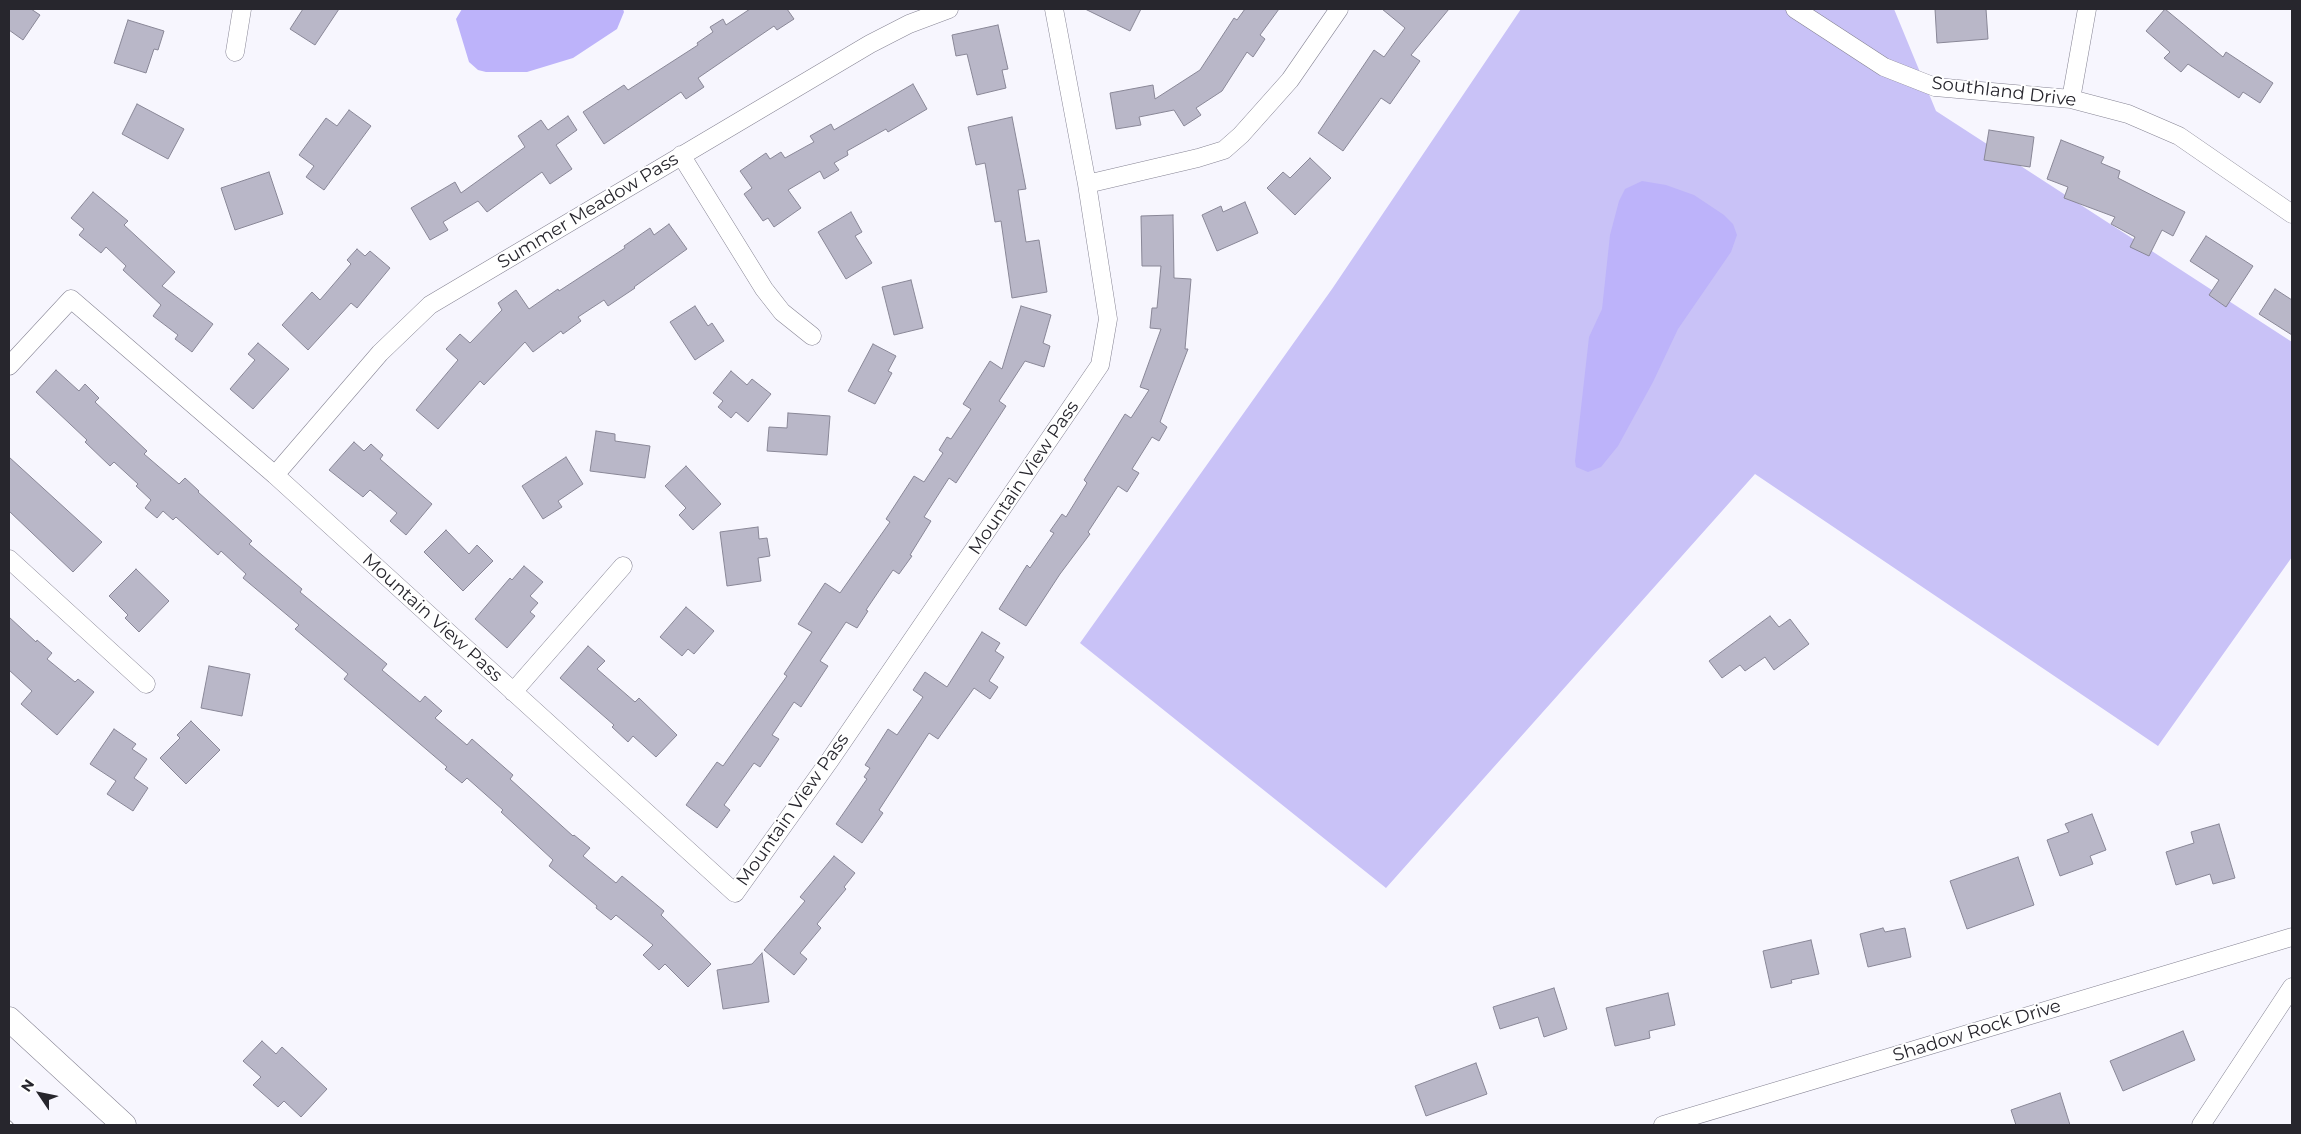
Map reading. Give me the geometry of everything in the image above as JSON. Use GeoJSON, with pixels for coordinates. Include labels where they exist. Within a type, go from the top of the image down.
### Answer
{"type":"FeatureCollection","features":[{"type":"Feature","properties":{"kind":"main road"},"geometry":{"type":"LineString","coordinates":[[9,1019],[124,1125]]}},
{"type":"Feature","properties":{"kind":"street"},"geometry":{"type":"LineString","coordinates":[[235,52],[242,9]]}},
{"type":"Feature","properties":{"kind":"street","name":"Summer Meadow Pass"},"geometry":{"type":"LineString","coordinates":[[275,475],[380,353],[430,305],[870,44],[909,24],[949,9]]}},
{"type":"Feature","properties":{"kind":"street","name":"Mountain View Pass"},"geometry":{"type":"LineString","coordinates":[[9,366],[71,299],[275,475],[735,893],[847,736],[1100,365],[1108,319],[1087,184],[1054,9]]}},
{"type":"Feature","properties":{"kind":"street"},"geometry":{"type":"LineString","coordinates":[[1087,184],[1198,158],[1224,150],[1241,135],[1290,80],[1339,9]]}},
{"type":"Feature","properties":{"kind":"street","name":"Southland Drive"},"geometry":{"type":"LineString","coordinates":[[1796,9],[1884,67],[1935,87],[2071,99],[2128,114],[2179,136],[2292,214]]}},
{"type":"Feature","properties":{"kind":"street"},"geometry":{"type":"LineString","coordinates":[[2071,99],[2087,9]]}},
{"type":"Feature","properties":{"kind":"street"},"geometry":{"type":"LineString","coordinates":[[680,155],[764,289],[782,312],[812,336]]}},
{"type":"Feature","properties":{"kind":"street"},"geometry":{"type":"LineString","coordinates":[[9,559],[146,684]]}},
{"type":"Feature","properties":{"kind":"street"},"geometry":{"type":"LineString","coordinates":[[513,692],[623,566]]}},
{"type":"Feature","properties":{"kind":"street","name":"Shadow Rock Drive"},"geometry":{"type":"LineString","coordinates":[[1663,1125],[2292,937]]}},
{"type":"Feature","properties":{"kind":"street"},"geometry":{"type":"LineString","coordinates":[[2201,1125],[2292,986]]}},
{"type":"Feature","properties":{"kind":"shaded area"},"geometry":{"type":"Polygon","coordinates":[[[462,9],[623,9],[624,12],[617,29],[573,58],[527,72],[486,72],[478,70],[469,62],[456,19],[462,9]]]}},
{"type":"Feature","properties":{"kind":"shaded area"},"geometry":{"type":"Polygon","coordinates":[[[1521,9],[1894,9],[1936,111],[2292,342],[2292,557],[2158,746],[1755,474],[1386,888],[1080,643],[1332,289],[1521,9]]]}},
{"type":"Feature","properties":{"kind":"shaded area"},"geometry":{"type":"Polygon","coordinates":[[[1642,181],[1666,185],[1694,195],[1724,215],[1733,224],[1737,235],[1731,252],[1678,329],[1653,382],[1618,446],[1601,467],[1588,472],[1576,467],[1575,461],[1589,337],[1602,309],[1610,235],[1619,201],[1625,189],[1642,181]]]}},
{"type":"Feature","properties":{"kind":"building"},"geometry":{"type":"Polygon","coordinates":[[[9,9],[31,9],[40,15],[23,40],[9,30],[9,9]]]}},
{"type":"Feature","properties":{"kind":"building"},"geometry":{"type":"Polygon","coordinates":[[[303,9],[339,9],[315,45],[290,29],[303,9]]]}},
{"type":"Feature","properties":{"kind":"building"},"geometry":{"type":"Polygon","coordinates":[[[750,9],[787,9],[794,19],[777,30],[774,26],[698,78],[704,87],[686,99],[681,92],[604,144],[583,112],[624,85],[628,90],[698,45],[697,43],[713,32],[710,27],[723,19],[726,25],[750,9]]]}},
{"type":"Feature","properties":{"kind":"building"},"geometry":{"type":"Polygon","coordinates":[[[1085,9],[1141,9],[1130,31],[1085,9]]]}},
{"type":"Feature","properties":{"kind":"building"},"geometry":{"type":"Polygon","coordinates":[[[1245,9],[1279,9],[1260,35],[1265,39],[1253,57],[1247,52],[1222,91],[1196,108],[1201,115],[1184,126],[1174,110],[1139,117],[1141,125],[1116,129],[1110,93],[1153,85],[1155,99],[1200,70],[1234,18],[1237,20],[1245,9]]]}},
{"type":"Feature","properties":{"kind":"building"},"geometry":{"type":"Polygon","coordinates":[[[1382,9],[1449,9],[1411,55],[1420,61],[1390,104],[1381,98],[1343,151],[1318,133],[1374,50],[1384,57],[1405,28],[1382,9]]]}},
{"type":"Feature","properties":{"kind":"building"},"geometry":{"type":"Polygon","coordinates":[[[1935,9],[1986,9],[1988,39],[1937,43],[1935,9]]]}},
{"type":"Feature","properties":{"kind":"building"},"geometry":{"type":"Polygon","coordinates":[[[2165,9],[2223,57],[2226,52],[2273,83],[2260,103],[2243,92],[2239,98],[2188,64],[2181,72],[2164,58],[2170,52],[2146,31],[2165,9]]]}},
{"type":"Feature","properties":{"kind":"building"},"geometry":{"type":"Polygon","coordinates":[[[128,20],[164,31],[158,50],[154,49],[146,73],[114,63],[128,20]]]}},
{"type":"Feature","properties":{"kind":"building"},"geometry":{"type":"Polygon","coordinates":[[[998,25],[1008,69],[1002,70],[1006,88],[977,95],[967,54],[956,56],[952,35],[998,25]]]}},
{"type":"Feature","properties":{"kind":"building"},"geometry":{"type":"Polygon","coordinates":[[[913,84],[927,109],[888,132],[886,129],[847,151],[848,155],[834,163],[839,170],[824,179],[820,171],[788,190],[801,208],[774,227],[768,218],[763,221],[744,194],[752,188],[740,171],[766,153],[770,159],[781,152],[785,158],[814,142],[810,136],[831,124],[834,130],[913,84]]]}},
{"type":"Feature","properties":{"kind":"building"},"geometry":{"type":"Polygon","coordinates":[[[137,104],[184,129],[168,159],[122,134],[137,104]]]}},
{"type":"Feature","properties":{"kind":"building"},"geometry":{"type":"Polygon","coordinates":[[[349,110],[371,126],[324,190],[306,177],[314,166],[299,155],[326,118],[337,126],[349,110]]]}},
{"type":"Feature","properties":{"kind":"building"},"geometry":{"type":"Polygon","coordinates":[[[568,116],[577,130],[556,145],[572,169],[550,184],[542,172],[487,212],[478,201],[443,222],[448,230],[430,240],[411,208],[455,182],[461,193],[525,147],[518,136],[541,120],[548,130],[568,116]]]}},
{"type":"Feature","properties":{"kind":"building"},"geometry":{"type":"Polygon","coordinates":[[[1012,117],[1026,189],[1018,190],[1026,242],[1039,240],[1047,292],[1012,298],[1001,221],[995,222],[985,163],[976,165],[968,127],[1012,117]]]}},
{"type":"Feature","properties":{"kind":"building"},"geometry":{"type":"Polygon","coordinates":[[[1989,130],[2034,137],[2030,167],[1984,160],[1989,130]]]}},
{"type":"Feature","properties":{"kind":"building"},"geometry":{"type":"Polygon","coordinates":[[[2061,140],[2104,157],[2101,163],[2120,171],[2118,178],[2185,212],[2173,236],[2162,230],[2149,256],[2130,247],[2135,237],[2111,224],[2115,217],[2064,198],[2068,187],[2047,179],[2061,140]]]}},
{"type":"Feature","properties":{"kind":"building"},"geometry":{"type":"Polygon","coordinates":[[[1310,158],[1331,178],[1295,215],[1267,188],[1283,172],[1290,178],[1310,158]]]}},
{"type":"Feature","properties":{"kind":"building"},"geometry":{"type":"Polygon","coordinates":[[[269,172],[283,214],[235,230],[221,188],[269,172]]]}},
{"type":"Feature","properties":{"kind":"building"},"geometry":{"type":"Polygon","coordinates":[[[93,192],[128,221],[124,225],[175,272],[162,286],[213,324],[192,352],[175,339],[178,335],[153,316],[161,305],[123,270],[126,266],[106,247],[101,253],[79,235],[84,229],[71,218],[93,192]]]}},
{"type":"Feature","properties":{"kind":"building"},"geometry":{"type":"Polygon","coordinates":[[[1245,202],[1258,233],[1217,251],[1202,215],[1221,206],[1223,212],[1245,202]]]}},
{"type":"Feature","properties":{"kind":"building"},"geometry":{"type":"Polygon","coordinates":[[[851,212],[862,232],[855,236],[872,263],[846,279],[818,232],[851,212]]]}},
{"type":"Feature","properties":{"kind":"building"},"geometry":{"type":"Polygon","coordinates":[[[1173,215],[1174,278],[1191,279],[1185,349],[1188,349],[1160,422],[1167,427],[1159,441],[1152,437],[1132,469],[1139,473],[1127,492],[1118,486],[1088,532],[1090,534],[1060,574],[1026,626],[999,609],[1027,565],[1030,568],[1054,533],[1050,531],[1062,514],[1066,517],[1087,483],[1084,480],[1125,414],[1131,418],[1149,390],[1140,387],[1161,329],[1150,328],[1152,308],[1157,308],[1161,266],[1142,266],[1141,216],[1173,215]]]}},
{"type":"Feature","properties":{"kind":"building"},"geometry":{"type":"Polygon","coordinates":[[[669,224],[687,249],[635,288],[608,306],[604,300],[578,317],[581,321],[563,334],[561,331],[533,352],[525,342],[484,385],[480,381],[438,429],[416,410],[458,360],[446,349],[460,334],[470,343],[502,310],[498,303],[516,290],[529,309],[625,248],[624,246],[650,228],[654,235],[669,224]]]}},
{"type":"Feature","properties":{"kind":"building"},"geometry":{"type":"Polygon","coordinates":[[[2206,236],[2253,266],[2226,307],[2209,295],[2219,280],[2190,261],[2206,236]]]}},
{"type":"Feature","properties":{"kind":"building"},"geometry":{"type":"Polygon","coordinates":[[[357,249],[365,256],[370,251],[390,268],[357,308],[351,303],[308,350],[282,325],[312,292],[320,300],[351,264],[347,260],[357,249]]]}},
{"type":"Feature","properties":{"kind":"building"},"geometry":{"type":"Polygon","coordinates":[[[911,280],[923,328],[894,335],[882,287],[911,280]]]}},
{"type":"Feature","properties":{"kind":"building"},"geometry":{"type":"Polygon","coordinates":[[[2275,289],[2292,300],[2292,335],[2259,314],[2275,289]]]}},
{"type":"Feature","properties":{"kind":"building"},"geometry":{"type":"Polygon","coordinates":[[[695,306],[708,326],[712,323],[724,341],[695,360],[670,322],[695,306]]]}},
{"type":"Feature","properties":{"kind":"building"},"geometry":{"type":"Polygon","coordinates":[[[1021,306],[1051,315],[1043,343],[1050,346],[1044,367],[1025,361],[999,401],[1006,406],[956,483],[949,478],[924,517],[931,521],[910,555],[912,556],[899,574],[893,570],[866,610],[868,611],[857,628],[846,622],[820,661],[828,666],[801,707],[794,702],[772,735],[779,739],[760,767],[754,763],[724,805],[730,810],[717,828],[686,805],[717,762],[723,766],[787,676],[784,674],[812,632],[798,624],[825,583],[840,593],[890,522],[886,519],[914,476],[924,482],[943,453],[939,450],[947,437],[951,439],[971,409],[963,404],[990,361],[1002,369],[1021,306]]]}},
{"type":"Feature","properties":{"kind":"building"},"geometry":{"type":"Polygon","coordinates":[[[258,343],[289,369],[253,409],[230,389],[255,360],[248,354],[258,343]]]}},
{"type":"Feature","properties":{"kind":"building"},"geometry":{"type":"Polygon","coordinates":[[[873,344],[896,356],[888,371],[892,373],[875,404],[848,391],[873,344]]]}},
{"type":"Feature","properties":{"kind":"building"},"geometry":{"type":"Polygon","coordinates":[[[56,370],[79,391],[85,384],[99,398],[95,402],[147,451],[144,454],[179,484],[185,478],[252,541],[249,544],[302,589],[300,592],[387,664],[382,670],[420,702],[425,696],[442,711],[435,718],[467,745],[472,739],[513,775],[510,779],[573,836],[590,848],[583,856],[616,883],[622,876],[664,911],[661,915],[711,964],[688,987],[665,964],[659,970],[643,955],[653,945],[616,915],[611,920],[549,866],[553,860],[501,812],[503,810],[467,778],[462,783],[445,769],[447,767],[344,679],[348,674],[295,629],[299,625],[243,578],[246,574],[221,551],[218,555],[176,517],[173,520],[163,511],[157,518],[145,508],[151,500],[136,486],[138,484],[114,462],[110,466],[85,442],[87,440],[36,392],[56,370]]]}},
{"type":"Feature","properties":{"kind":"building"},"geometry":{"type":"Polygon","coordinates":[[[731,371],[747,385],[752,379],[771,394],[748,422],[736,412],[731,418],[718,407],[723,401],[713,393],[731,371]]]}},
{"type":"Feature","properties":{"kind":"building"},"geometry":{"type":"Polygon","coordinates":[[[788,413],[830,416],[827,455],[767,451],[769,427],[787,428],[788,413]]]}},
{"type":"Feature","properties":{"kind":"building"},"geometry":{"type":"Polygon","coordinates":[[[596,431],[615,434],[615,441],[650,446],[645,478],[590,471],[596,431]]]}},
{"type":"Feature","properties":{"kind":"building"},"geometry":{"type":"Polygon","coordinates":[[[354,442],[364,451],[371,444],[383,455],[380,459],[432,504],[406,535],[390,521],[397,513],[370,490],[363,497],[329,470],[354,442]]]}},
{"type":"Feature","properties":{"kind":"building"},"geometry":{"type":"Polygon","coordinates":[[[9,457],[102,542],[73,572],[9,511],[9,457]]]}},
{"type":"Feature","properties":{"kind":"building"},"geometry":{"type":"Polygon","coordinates":[[[566,457],[583,484],[558,501],[562,507],[543,519],[522,486],[566,457]]]}},
{"type":"Feature","properties":{"kind":"building"},"geometry":{"type":"Polygon","coordinates":[[[686,466],[721,504],[693,530],[679,515],[686,508],[665,486],[686,466]]]}},
{"type":"Feature","properties":{"kind":"building"},"geometry":{"type":"Polygon","coordinates":[[[758,527],[759,539],[767,538],[770,556],[758,558],[761,581],[727,586],[720,532],[758,527]]]}},
{"type":"Feature","properties":{"kind":"building"},"geometry":{"type":"Polygon","coordinates":[[[446,530],[469,554],[477,545],[493,561],[463,591],[424,552],[446,530]]]}},
{"type":"Feature","properties":{"kind":"building"},"geometry":{"type":"Polygon","coordinates":[[[524,566],[543,582],[530,596],[538,603],[530,612],[535,616],[507,648],[475,619],[510,578],[512,580],[524,566]]]}},
{"type":"Feature","properties":{"kind":"building"},"geometry":{"type":"Polygon","coordinates":[[[136,569],[169,601],[139,632],[125,618],[128,615],[109,596],[136,569]]]}},
{"type":"Feature","properties":{"kind":"building"},"geometry":{"type":"Polygon","coordinates":[[[686,607],[714,631],[694,654],[688,649],[682,656],[660,637],[686,607]]]}},
{"type":"Feature","properties":{"kind":"building"},"geometry":{"type":"Polygon","coordinates":[[[1770,616],[1779,627],[1790,619],[1809,644],[1774,670],[1765,657],[1745,671],[1740,665],[1722,678],[1709,661],[1770,616]]]}},
{"type":"Feature","properties":{"kind":"building"},"geometry":{"type":"Polygon","coordinates":[[[9,617],[36,642],[37,640],[52,653],[47,659],[75,682],[78,679],[94,692],[57,735],[21,704],[32,691],[9,670],[9,617]]]}},
{"type":"Feature","properties":{"kind":"building"},"geometry":{"type":"Polygon","coordinates":[[[982,632],[1000,643],[995,651],[1004,657],[989,681],[998,687],[990,699],[974,688],[938,739],[929,733],[879,810],[883,813],[862,843],[836,824],[867,779],[864,777],[870,768],[865,765],[888,729],[897,735],[923,697],[913,690],[925,672],[947,687],[982,632]]]}},
{"type":"Feature","properties":{"kind":"building"},"geometry":{"type":"Polygon","coordinates":[[[588,646],[605,661],[597,669],[635,702],[639,698],[677,735],[656,757],[633,736],[628,742],[612,727],[614,725],[560,678],[588,646]]]}},
{"type":"Feature","properties":{"kind":"building"},"geometry":{"type":"Polygon","coordinates":[[[209,666],[250,674],[242,716],[201,708],[209,666]]]}},
{"type":"Feature","properties":{"kind":"building"},"geometry":{"type":"Polygon","coordinates":[[[191,721],[220,750],[186,784],[160,758],[180,738],[177,735],[191,721]]]}},
{"type":"Feature","properties":{"kind":"building"},"geometry":{"type":"Polygon","coordinates":[[[114,729],[136,744],[132,749],[147,759],[134,778],[148,788],[133,811],[107,794],[116,781],[90,764],[114,729]]]}},
{"type":"Feature","properties":{"kind":"building"},"geometry":{"type":"Polygon","coordinates":[[[2092,814],[2106,850],[2090,856],[2093,864],[2060,876],[2047,840],[2069,832],[2065,824],[2092,814]]]}},
{"type":"Feature","properties":{"kind":"building"},"geometry":{"type":"Polygon","coordinates":[[[2219,824],[2235,878],[2213,884],[2210,874],[2176,885],[2166,852],[2194,843],[2191,832],[2219,824]]]}},
{"type":"Feature","properties":{"kind":"building"},"geometry":{"type":"Polygon","coordinates":[[[834,856],[855,873],[844,887],[846,889],[817,924],[821,928],[800,953],[807,959],[794,975],[764,950],[805,901],[800,897],[834,856]]]}},
{"type":"Feature","properties":{"kind":"building"},"geometry":{"type":"Polygon","coordinates":[[[2018,857],[2034,905],[1967,929],[1950,881],[2018,857]]]}},
{"type":"Feature","properties":{"kind":"building"},"geometry":{"type":"Polygon","coordinates":[[[1883,928],[1885,932],[1905,928],[1911,957],[1868,967],[1860,934],[1883,928]]]}},
{"type":"Feature","properties":{"kind":"building"},"geometry":{"type":"Polygon","coordinates":[[[1811,940],[1819,974],[1791,980],[1792,983],[1771,988],[1763,951],[1811,940]]]}},
{"type":"Feature","properties":{"kind":"building"},"geometry":{"type":"Polygon","coordinates":[[[762,953],[769,1002],[723,1009],[717,970],[752,964],[762,953]]]}},
{"type":"Feature","properties":{"kind":"building"},"geometry":{"type":"Polygon","coordinates":[[[1554,988],[1567,1029],[1544,1037],[1538,1017],[1500,1029],[1493,1007],[1554,988]]]}},
{"type":"Feature","properties":{"kind":"building"},"geometry":{"type":"Polygon","coordinates":[[[1668,993],[1675,1025],[1649,1031],[1650,1038],[1615,1046],[1606,1008],[1668,993]]]}},
{"type":"Feature","properties":{"kind":"building"},"geometry":{"type":"Polygon","coordinates":[[[2183,1031],[2195,1060],[2123,1091],[2110,1061],[2183,1031]]]}},
{"type":"Feature","properties":{"kind":"building"},"geometry":{"type":"Polygon","coordinates":[[[262,1041],[276,1054],[282,1047],[327,1089],[301,1117],[284,1101],[278,1107],[253,1085],[261,1077],[243,1061],[262,1041]]]}},
{"type":"Feature","properties":{"kind":"building"},"geometry":{"type":"Polygon","coordinates":[[[1476,1063],[1487,1094],[1426,1116],[1415,1086],[1476,1063]]]}},
{"type":"Feature","properties":{"kind":"building"},"geometry":{"type":"Polygon","coordinates":[[[2060,1093],[2070,1125],[2016,1125],[2011,1110],[2060,1093]]]}}]}
